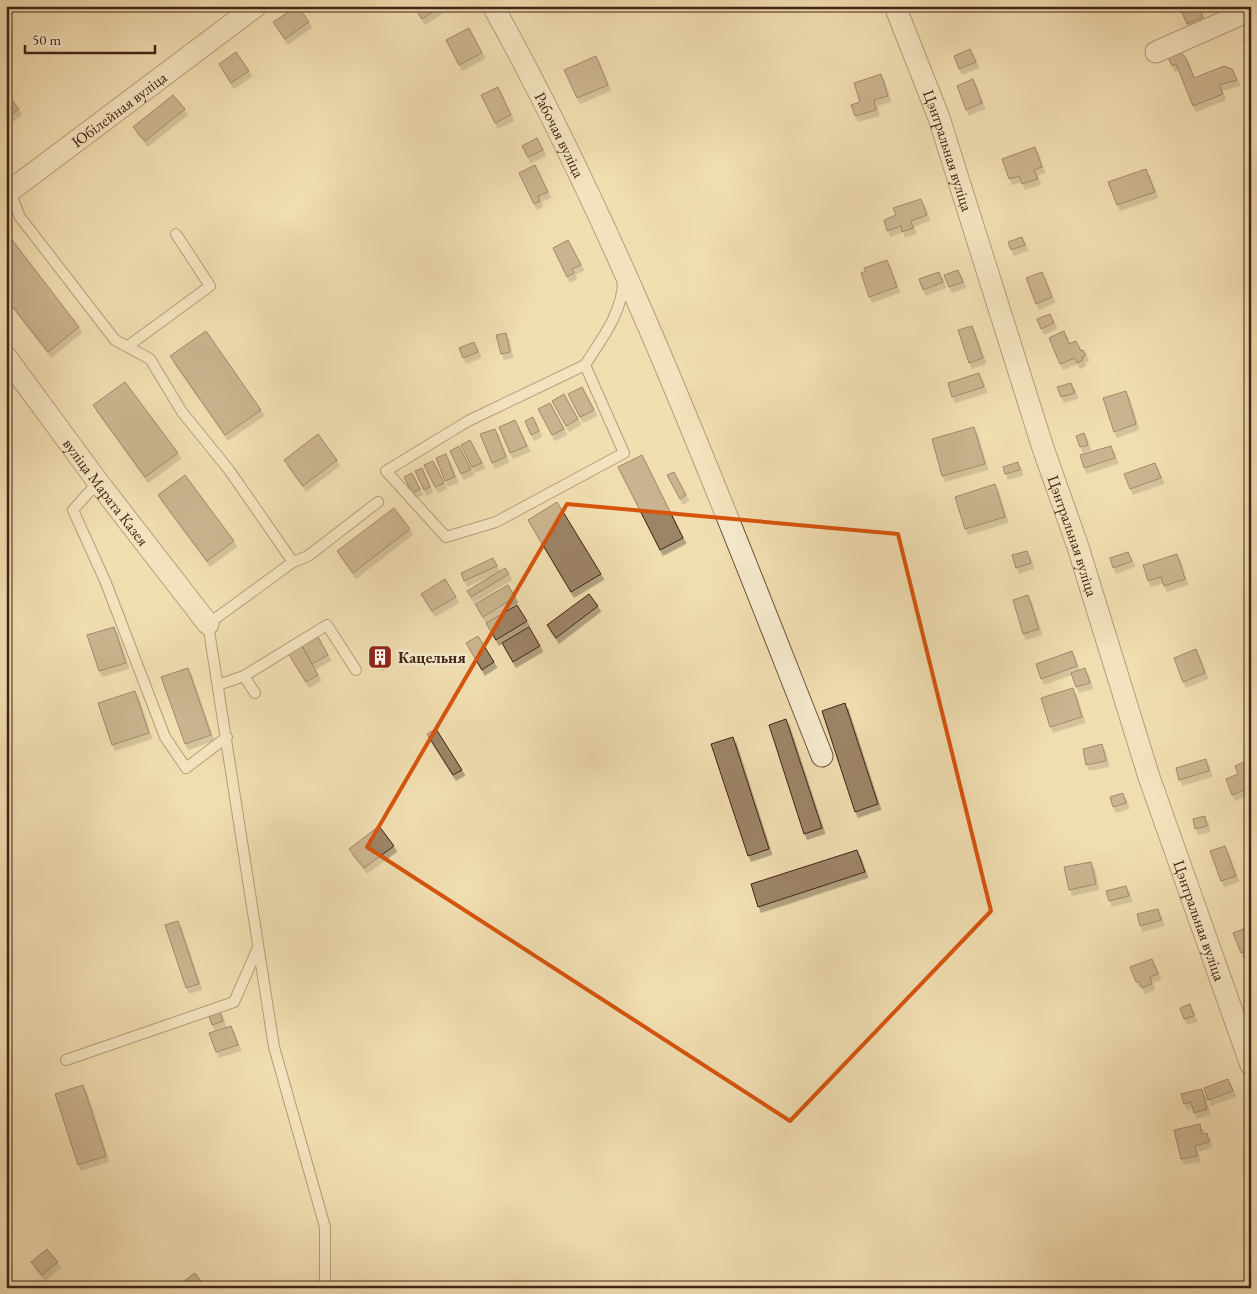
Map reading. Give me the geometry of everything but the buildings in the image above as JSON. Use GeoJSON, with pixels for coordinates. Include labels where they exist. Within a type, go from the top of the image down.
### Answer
{"type":"FeatureCollection","features":[{"type":"Feature","properties":{"kind":"street","name":"Юбілейная вуліца"},"geometry":{"type":"LineString","coordinates":[[8,193],[256,6]]}},
{"type":"Feature","properties":{"kind":"street","name":"Рабочая вуліца"},"geometry":{"type":"LineString","coordinates":[[494,6],[556,127],[621,265],[733,532],[822,756]]}},
{"type":"Feature","properties":{"kind":"street","name":"Цэнтральная вуліца"},"geometry":{"type":"LineString","coordinates":[[895,6],[945,136],[1043,448],[1078,547],[1149,777],[1251,1065]]}},
{"type":"Feature","properties":{"kind":"street"},"geometry":{"type":"LineString","coordinates":[[1156,52],[1251,10]]}},
{"type":"Feature","properties":{"kind":"street","name":"вуліца Марата Казея"},"geometry":{"type":"LineString","coordinates":[[6,358],[98,482],[208,624]]}},
{"type":"Feature","properties":{"kind":"lane"},"geometry":{"type":"LineString","coordinates":[[8,193],[20,217],[116,340],[150,359],[182,412],[229,470],[293,562]]}},
{"type":"Feature","properties":{"kind":"lane"},"geometry":{"type":"LineString","coordinates":[[128,346],[210,286],[176,234]]}},
{"type":"Feature","properties":{"kind":"lane"},"geometry":{"type":"LineString","coordinates":[[585,365],[624,453],[496,522],[446,537],[386,471],[468,421],[585,365],[607,332],[623,293],[621,265]]}},
{"type":"Feature","properties":{"kind":"lane"},"geometry":{"type":"LineString","coordinates":[[98,482],[73,510],[106,582],[165,737],[186,768],[226,737]]}},
{"type":"Feature","properties":{"kind":"lane"},"geometry":{"type":"LineString","coordinates":[[324,1288],[325,1226],[274,1047],[208,624],[293,562],[308,556],[378,502]]}},
{"type":"Feature","properties":{"kind":"lane"},"geometry":{"type":"LineString","coordinates":[[218,685],[244,676],[327,625],[356,670]]}},
{"type":"Feature","properties":{"kind":"lane"},"geometry":{"type":"LineString","coordinates":[[244,676],[255,693]]}},
{"type":"Feature","properties":{"kind":"lane"},"geometry":{"type":"LineString","coordinates":[[66,1060],[234,1002],[258,950]]}},
{"type":"Feature","properties":{"kind":"highlighted area"},"geometry":{"type":"Polygon","coordinates":[[[567,504],[898,534],[991,911],[790,1121],[367,847],[567,504]]]}},
{"type":"Feature","properties":{"kind":"place","name":"Кацельня"},"geometry":{"type":"Point","coordinates":[380,657]}}]}
